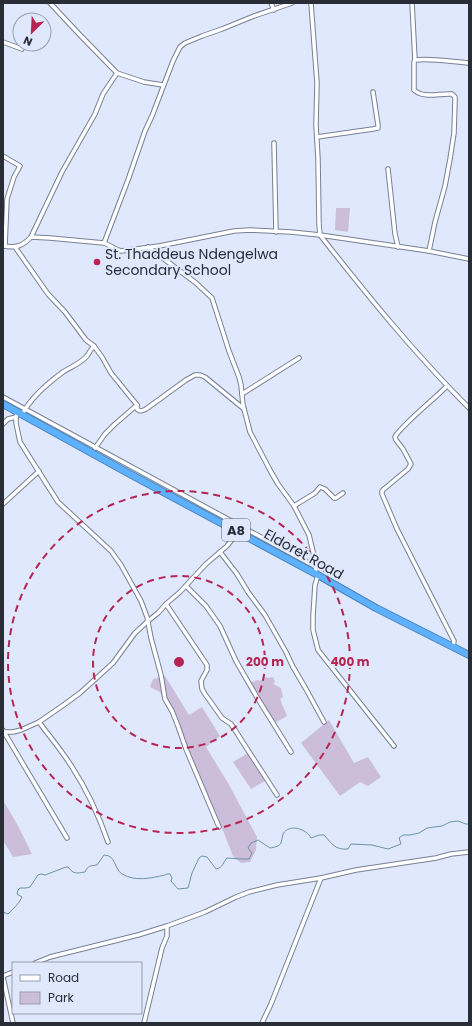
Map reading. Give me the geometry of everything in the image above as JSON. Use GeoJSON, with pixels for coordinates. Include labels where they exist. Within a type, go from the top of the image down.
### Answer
{"type":"FeatureCollection","features":[{"type":"Feature","properties":{"kind":"highway","name":"Eldoret Road"},"geometry":{"type":"LineString","coordinates":[[3,404],[238,532],[317,572],[376,608],[469,655]]}},
{"type":"Feature","properties":{"kind":"street"},"geometry":{"type":"LineString","coordinates":[[50,3],[117,73],[144,82],[164,85]]}},
{"type":"Feature","properties":{"kind":"street"},"geometry":{"type":"LineString","coordinates":[[271,3],[274,10]]}},
{"type":"Feature","properties":{"kind":"street"},"geometry":{"type":"LineString","coordinates":[[104,243],[145,131],[176,54],[182,44],[292,3]]}},
{"type":"Feature","properties":{"kind":"street"},"geometry":{"type":"LineString","coordinates":[[311,3],[317,83],[320,235],[372,301],[415,351],[469,408]]}},
{"type":"Feature","properties":{"kind":"street"},"geometry":{"type":"LineString","coordinates":[[412,3],[415,60],[414,90],[420,94],[452,94],[455,97],[454,133],[450,159],[429,251]]}},
{"type":"Feature","properties":{"kind":"street"},"geometry":{"type":"LineString","coordinates":[[415,60],[469,63]]}},
{"type":"Feature","properties":{"kind":"street"},"geometry":{"type":"LineString","coordinates":[[3,156],[20,166],[14,177],[8,199],[4,246],[15,247],[23,244],[30,237],[62,172],[95,114],[103,94],[117,73]]}},
{"type":"Feature","properties":{"kind":"street"},"geometry":{"type":"LineString","coordinates":[[317,137],[378,128],[373,92]]}},
{"type":"Feature","properties":{"kind":"street"},"geometry":{"type":"LineString","coordinates":[[274,143],[276,232]]}},
{"type":"Feature","properties":{"kind":"street"},"geometry":{"type":"LineString","coordinates":[[388,169],[394,227],[398,247]]}},
{"type":"Feature","properties":{"kind":"street"},"geometry":{"type":"LineString","coordinates":[[30,237],[104,243],[109,244],[121,251],[234,231],[250,230],[320,235],[429,251],[469,259]]}},
{"type":"Feature","properties":{"kind":"street"},"geometry":{"type":"LineString","coordinates":[[15,247],[48,294],[65,312],[86,340],[94,346],[111,373],[137,405],[138,410],[144,410],[194,375],[203,376],[209,380],[244,409]]}},
{"type":"Feature","properties":{"kind":"street"},"geometry":{"type":"LineString","coordinates":[[148,247],[196,283],[212,298],[229,351],[240,377],[244,409],[253,438],[278,484],[294,506],[311,541],[316,560],[317,572],[313,630],[318,650],[394,746]]}},
{"type":"Feature","properties":{"kind":"street"},"geometry":{"type":"LineString","coordinates":[[3,424],[8,419],[20,413],[38,393],[50,383],[83,360],[94,346]]}},
{"type":"Feature","properties":{"kind":"street"},"geometry":{"type":"LineString","coordinates":[[242,394],[299,358]]}},
{"type":"Feature","properties":{"kind":"street"},"geometry":{"type":"LineString","coordinates":[[447,386],[396,435],[396,440],[411,464],[408,469],[382,491],[382,494],[397,529],[454,641],[453,646]]}},
{"type":"Feature","properties":{"kind":"street"},"geometry":{"type":"LineString","coordinates":[[3,397],[20,413],[96,448],[317,572]]}},
{"type":"Feature","properties":{"kind":"street"},"geometry":{"type":"LineString","coordinates":[[96,448],[115,424],[137,405]]}},
{"type":"Feature","properties":{"kind":"street"},"geometry":{"type":"LineString","coordinates":[[20,413],[20,442],[58,502],[100,539],[116,557],[141,601],[148,621],[161,675],[165,699],[175,719],[219,828]]}},
{"type":"Feature","properties":{"kind":"street"},"geometry":{"type":"LineString","coordinates":[[3,504],[39,471]]}},
{"type":"Feature","properties":{"kind":"street"},"geometry":{"type":"LineString","coordinates":[[294,506],[315,494],[320,487],[326,489],[334,498],[343,493]]}},
{"type":"Feature","properties":{"kind":"street"},"geometry":{"type":"LineString","coordinates":[[3,731],[13,732],[21,730],[39,722],[66,704],[103,673],[113,663],[135,633],[186,586],[206,564],[227,546],[238,532]]}},
{"type":"Feature","properties":{"kind":"street"},"geometry":{"type":"LineString","coordinates":[[220,552],[265,615],[286,652],[292,667],[324,722]]}},
{"type":"Feature","properties":{"kind":"street"},"geometry":{"type":"LineString","coordinates":[[186,586],[206,606],[220,626],[236,660],[291,752]]}},
{"type":"Feature","properties":{"kind":"street"},"geometry":{"type":"LineString","coordinates":[[166,604],[207,665],[207,670],[201,681],[202,689],[222,718],[231,724],[277,795]]}},
{"type":"Feature","properties":{"kind":"street"},"geometry":{"type":"LineString","coordinates":[[39,722],[73,767],[92,802],[108,842]]}},
{"type":"Feature","properties":{"kind":"street"},"geometry":{"type":"LineString","coordinates":[[3,731],[67,838]]}},
{"type":"Feature","properties":{"kind":"street"},"geometry":{"type":"LineString","coordinates":[[38,962],[50,957],[138,935],[167,926],[205,912],[249,892],[277,885],[321,878],[356,870],[469,852]]}},
{"type":"Feature","properties":{"kind":"street"},"geometry":{"type":"LineString","coordinates":[[262,1023],[321,878]]}},
{"type":"Feature","properties":{"kind":"street"},"geometry":{"type":"LineString","coordinates":[[144,1023],[162,948],[167,936],[167,926]]}},
{"type":"Feature","properties":{"kind":"street"},"geometry":{"type":"LineString","coordinates":[[12,972],[3,977],[12,1023]]}},
{"type":"Feature","properties":{"kind":"green space"},"geometry":{"type":"Polygon","coordinates":[[[336,208],[350,208],[348,232],[335,230],[336,208]]]}},
{"type":"Feature","properties":{"kind":"green space"},"geometry":{"type":"Polygon","coordinates":[[[165,676],[189,715],[202,707],[220,736],[206,747],[228,783],[257,837],[256,850],[250,862],[241,863],[233,856],[220,823],[194,772],[160,692],[150,687],[153,679],[165,676]]]}},
{"type":"Feature","properties":{"kind":"green space"},"geometry":{"type":"Polygon","coordinates":[[[267,677],[273,677],[275,682],[273,684],[281,688],[283,697],[280,699],[287,716],[275,723],[253,688],[252,682],[259,681],[267,677]]]}},
{"type":"Feature","properties":{"kind":"green space"},"geometry":{"type":"Polygon","coordinates":[[[329,720],[354,763],[368,757],[381,777],[368,786],[360,782],[340,796],[301,743],[329,720]]]}},
{"type":"Feature","properties":{"kind":"green space"},"geometry":{"type":"Polygon","coordinates":[[[248,753],[265,781],[251,789],[233,762],[248,753]]]}},
{"type":"Feature","properties":{"kind":"green space"},"geometry":{"type":"Polygon","coordinates":[[[3,800],[32,854],[13,857],[3,840],[3,800]]]}},
{"type":"Feature","properties":{"kind":"waterway"},"geometry":{"type":"LineString","coordinates":[[3,912],[8,914],[16,906],[22,897],[17,894],[18,890],[20,888],[30,887],[38,875],[45,875],[66,867],[76,873],[85,872],[89,867],[97,865],[104,855],[111,857],[119,872],[133,878],[144,879],[170,874],[172,878],[171,881],[178,889],[188,888],[192,873],[199,858],[202,856],[207,857],[216,869],[222,866],[227,858],[249,859],[252,853],[248,848],[251,843],[258,840],[270,848],[276,847],[281,843],[283,834],[289,829],[293,828],[298,828],[306,832],[311,838],[324,835],[334,846],[344,849],[348,849],[351,844],[372,845],[388,849],[401,844],[399,838],[403,835],[419,833],[427,828],[442,826],[450,822],[458,821],[469,824]]}},
{"type":"Feature","properties":{"kind":"place","name":"St. Thaddeus Ndengelwa Secondary School"},"geometry":{"type":"Point","coordinates":[97,262]}}]}
